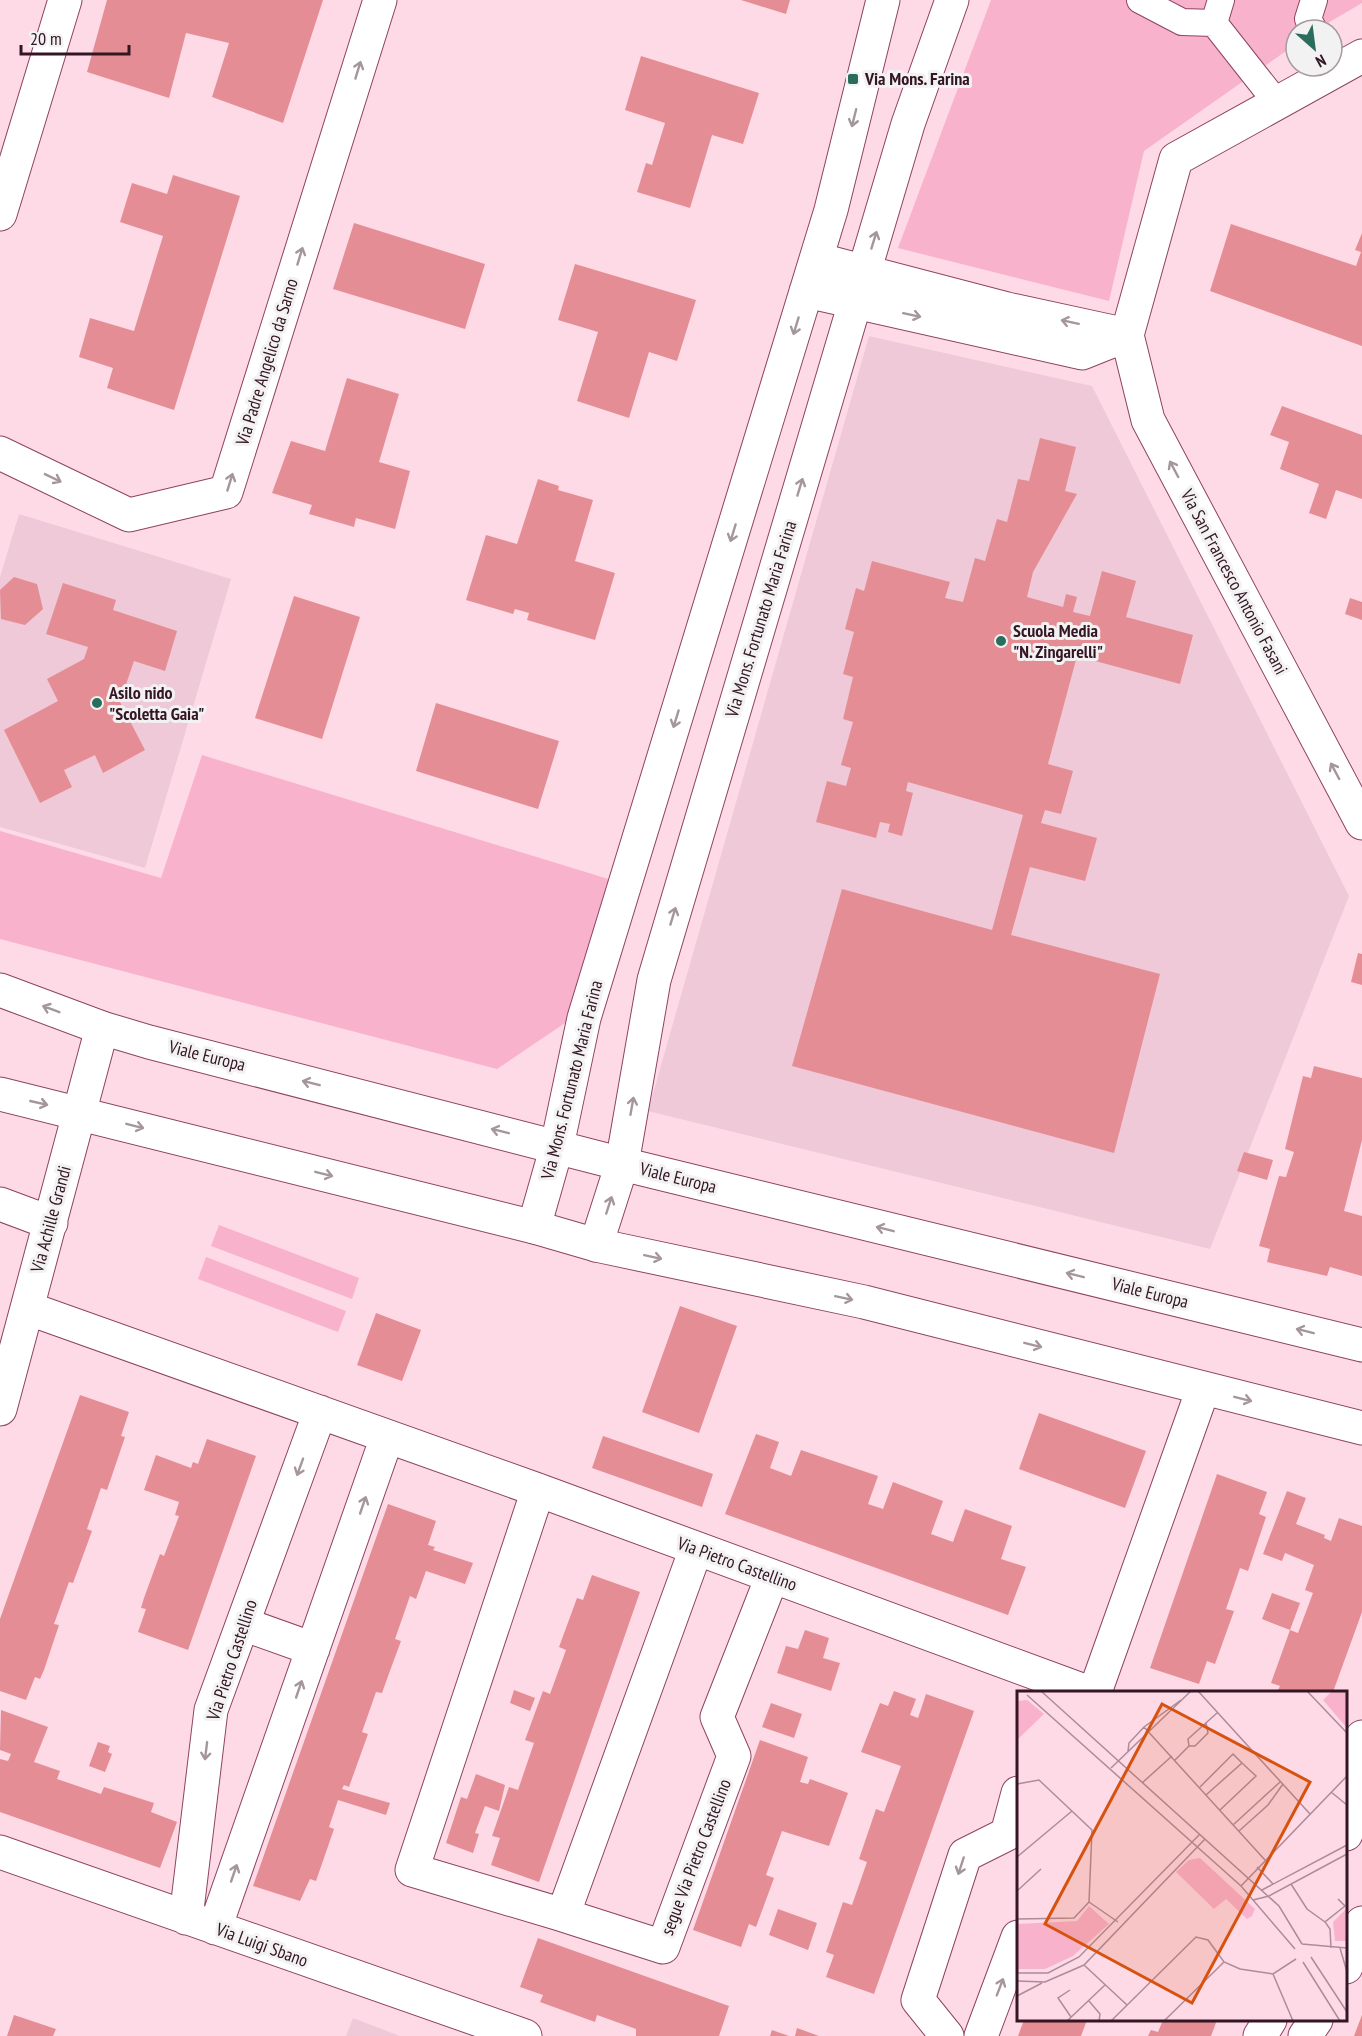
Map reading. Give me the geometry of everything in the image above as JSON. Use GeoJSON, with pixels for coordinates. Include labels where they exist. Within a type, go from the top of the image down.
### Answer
{"type":"FeatureCollection","features":[{"type":"Feature","properties":{"kind":"street"},"geometry":{"type":"LineString","coordinates":[[0,214],[65,0]]}},
{"type":"Feature","properties":{"kind":"street","name":"Via Padre Angelico da Sarno"},"geometry":{"type":"LineString","coordinates":[[0,453],[129,514],[226,492],[380,0]]}},
{"type":"Feature","properties":{"kind":"street","name":"Via Mons. Fortunato Maria Farina"},"geometry":{"type":"LineString","coordinates":[[534,1227],[557,1146],[584,1018],[831,210],[883,0]]}},
{"type":"Feature","properties":{"kind":"street","name":"Via Mons. Fortunato Maria Farina"},"geometry":{"type":"LineString","coordinates":[[596,1245],[622,1164],[654,980],[908,124],[952,0]]}},
{"type":"Feature","properties":{"kind":"street"},"geometry":{"type":"LineString","coordinates":[[1140,0],[1182,22],[1218,12],[1277,103]]}},
{"type":"Feature","properties":{"kind":"street"},"geometry":{"type":"LineString","coordinates":[[1308,18],[1314,0]]}},
{"type":"Feature","properties":{"kind":"street"},"geometry":{"type":"LineString","coordinates":[[816,259],[860,288],[1082,353],[1127,335],[1176,159],[1319,78]]}},
{"type":"Feature","properties":{"kind":"street"},"geometry":{"type":"LineString","coordinates":[[806,291],[860,288]]}},
{"type":"Feature","properties":{"kind":"street","name":"Via San Francesco Antonio Fasani"},"geometry":{"type":"LineString","coordinates":[[1127,335],[1148,420],[1362,823]]}},
{"type":"Feature","properties":{"kind":"street","name":"Viale Europa"},"geometry":{"type":"LineString","coordinates":[[0,990],[102,1028],[622,1164],[1362,1345]]}},
{"type":"Feature","properties":{"kind":"street","name":"Via Achille Grandi"},"geometry":{"type":"LineString","coordinates":[[0,1409],[102,1028]]}},
{"type":"Feature","properties":{"kind":"street"},"geometry":{"type":"LineString","coordinates":[[0,1094],[534,1227],[596,1245],[864,1302],[1362,1428]]}},
{"type":"Feature","properties":{"kind":"street"},"geometry":{"type":"LineString","coordinates":[[0,1204],[51,1223]]}},
{"type":"Feature","properties":{"kind":"street","name":"Via Pietro Castellino"},"geometry":{"type":"LineString","coordinates":[[27,1308],[538,1490],[1066,1689]]}},
{"type":"Feature","properties":{"kind":"street"},"geometry":{"type":"LineString","coordinates":[[1095,1691],[1203,1389]]}},
{"type":"Feature","properties":{"kind":"street","name":"Via Pietro Castellino"},"geometry":{"type":"LineString","coordinates":[[201,1923],[211,1710],[320,1412]]}},
{"type":"Feature","properties":{"kind":"street"},"geometry":{"type":"LineString","coordinates":[[201,1923],[313,1649],[387,1437]]}},
{"type":"Feature","properties":{"kind":"street"},"geometry":{"type":"LineString","coordinates":[[538,1490],[412,1870],[563,1915],[696,1549]]}},
{"type":"Feature","properties":{"kind":"street","name":"segue Via Pietro Castellino"},"geometry":{"type":"LineString","coordinates":[[563,1915],[663,1947],[734,1756],[717,1718],[772,1577]]}},
{"type":"Feature","properties":{"kind":"street"},"geometry":{"type":"LineString","coordinates":[[243,1624],[313,1649]]}},
{"type":"Feature","properties":{"kind":"street"},"geometry":{"type":"LineString","coordinates":[[1347,1831],[1362,1785],[1358,1748],[1362,1737]]}},
{"type":"Feature","properties":{"kind":"street"},"geometry":{"type":"LineString","coordinates":[[1347,1780],[1362,1785]]}},
{"type":"Feature","properties":{"kind":"street"},"geometry":{"type":"LineString","coordinates":[[947,2036],[918,2000],[964,1855],[1013,1842],[1017,1803]]}},
{"type":"Feature","properties":{"kind":"street","name":"Via Luigi Sbano"},"geometry":{"type":"LineString","coordinates":[[0,1852],[525,2036]]}},
{"type":"Feature","properties":{"kind":"street"},"geometry":{"type":"LineString","coordinates":[[1347,1964],[1362,1923]]}},
{"type":"Feature","properties":{"kind":"street"},"geometry":{"type":"LineString","coordinates":[[981,2036],[1017,1940]]}},
{"type":"Feature","properties":{"kind":"street"},"geometry":{"type":"LineString","coordinates":[[1260,2036],[1268,2021]]}},
{"type":"Feature","properties":{"kind":"street"},"geometry":{"type":"LineString","coordinates":[[1305,2036],[1315,2021]]}},
{"type":"Feature","properties":{"kind":"shaded area"},"geometry":{"type":"Polygon","coordinates":[[[991,0],[1362,0],[1362,3],[1336,18],[1284,18],[1284,52],[1144,151],[1109,301],[898,248],[991,0]]]}},
{"type":"Feature","properties":{"kind":"shaded area","name":"Scuola Media \"N. Zingarelli\""},"geometry":{"type":"Polygon","coordinates":[[[869,336],[1092,386],[1349,896],[1210,1249],[648,1111],[869,336]]]}},
{"type":"Feature","properties":{"kind":"shaded area","name":"Asilo nido \"Scoletta Gaia\""},"geometry":{"type":"Polygon","coordinates":[[[19,514],[231,579],[145,868],[0,827],[0,577],[19,514]]]}},
{"type":"Feature","properties":{"kind":"shaded area"},"geometry":{"type":"Polygon","coordinates":[[[202,755],[615,881],[571,1019],[497,1069],[0,939],[0,831],[161,878],[202,755]]]}},
{"type":"Feature","properties":{"kind":"shaded area"},"geometry":{"type":"Polygon","coordinates":[[[219,1225],[359,1278],[352,1299],[211,1246],[219,1225]]]}},
{"type":"Feature","properties":{"kind":"shaded area"},"geometry":{"type":"Polygon","coordinates":[[[206,1257],[346,1311],[338,1332],[198,1279],[206,1257]]]}},
{"type":"Feature","properties":{"kind":"shaded area"},"geometry":{"type":"Polygon","coordinates":[[[353,2018],[400,2036],[346,2036],[353,2018]]]}},
{"type":"Feature","properties":{"kind":"building"},"geometry":{"type":"Polygon","coordinates":[[[107,0],[323,0],[283,123],[212,97],[229,43],[186,33],[169,98],[87,72],[107,0]]]}},
{"type":"Feature","properties":{"kind":"building"},"geometry":{"type":"Polygon","coordinates":[[[741,0],[790,0],[786,14],[741,0]]]}},
{"type":"Feature","properties":{"kind":"building"},"geometry":{"type":"Polygon","coordinates":[[[641,56],[759,93],[743,144],[712,135],[690,208],[637,192],[646,163],[652,165],[665,123],[625,110],[641,56]]]}},
{"type":"Feature","properties":{"kind":"building"},"geometry":{"type":"Polygon","coordinates":[[[173,175],[240,196],[174,410],[107,388],[113,368],[79,357],[90,318],[134,331],[163,236],[120,222],[132,183],[167,194],[173,175]]]}},
{"type":"Feature","properties":{"kind":"building"},"geometry":{"type":"Polygon","coordinates":[[[354,223],[485,264],[465,329],[333,289],[354,223]]]}},
{"type":"Feature","properties":{"kind":"building"},"geometry":{"type":"Polygon","coordinates":[[[1231,224],[1356,266],[1361,252],[1355,250],[1362,233],[1362,346],[1210,291],[1231,224]]]}},
{"type":"Feature","properties":{"kind":"building"},"geometry":{"type":"Polygon","coordinates":[[[575,264],[696,300],[677,361],[649,352],[629,418],[577,401],[598,332],[558,320],[575,264]]]}},
{"type":"Feature","properties":{"kind":"building"},"geometry":{"type":"Polygon","coordinates":[[[347,378],[399,394],[379,462],[410,471],[395,529],[356,518],[354,527],[309,514],[312,505],[272,493],[291,441],[325,451],[347,378]]]}},
{"type":"Feature","properties":{"kind":"building"},"geometry":{"type":"Polygon","coordinates":[[[1282,406],[1362,435],[1362,499],[1336,490],[1326,519],[1309,513],[1319,484],[1280,469],[1289,442],[1270,435],[1282,406]]]}},
{"type":"Feature","properties":{"kind":"building"},"geometry":{"type":"Polygon","coordinates":[[[1040,438],[1076,447],[1065,491],[1077,494],[1033,572],[1027,597],[1063,607],[1066,594],[1077,597],[1073,612],[1090,616],[1102,571],[1136,581],[1126,617],[1193,635],[1180,684],[1077,656],[1048,764],[1073,771],[1061,814],[1045,810],[1041,823],[1097,838],[1085,881],[1030,867],[1011,935],[1160,974],[1114,1153],[792,1066],[842,889],[992,930],[1023,815],[908,782],[906,791],[913,793],[902,836],[888,832],[890,824],[880,822],[876,838],[816,822],[827,781],[846,786],[851,768],[841,765],[853,722],[843,719],[853,677],[843,674],[854,632],[845,629],[856,588],[864,591],[872,561],[950,582],[945,598],[963,602],[975,558],[985,561],[997,519],[1007,522],[1018,479],[1029,481],[1040,438]]]}},
{"type":"Feature","properties":{"kind":"building"},"geometry":{"type":"Polygon","coordinates":[[[538,479],[559,486],[558,490],[593,500],[575,561],[615,573],[595,640],[527,620],[529,613],[515,609],[513,614],[466,600],[486,535],[517,544],[538,479]]]}},
{"type":"Feature","properties":{"kind":"building"},"geometry":{"type":"Polygon","coordinates":[[[14,577],[37,584],[43,609],[25,625],[1,619],[0,590],[14,577]]]}},
{"type":"Feature","properties":{"kind":"building","name":"Asilo nido \"Scoletta Gaia\""},"geometry":{"type":"Polygon","coordinates":[[[63,583],[116,600],[113,610],[177,631],[165,671],[134,661],[120,702],[145,750],[103,773],[95,755],[64,770],[72,787],[40,803],[4,730],[58,701],[47,679],[84,659],[88,647],[46,634],[63,583]]]}},
{"type":"Feature","properties":{"kind":"building"},"geometry":{"type":"Polygon","coordinates":[[[294,596],[360,617],[322,739],[255,718],[294,596]]]}},
{"type":"Feature","properties":{"kind":"building"},"geometry":{"type":"Polygon","coordinates":[[[1350,598],[1362,602],[1362,620],[1345,614],[1350,598]]]}},
{"type":"Feature","properties":{"kind":"building"},"geometry":{"type":"Polygon","coordinates":[[[436,703],[559,741],[538,809],[416,771],[436,703]]]}},
{"type":"Feature","properties":{"kind":"building"},"geometry":{"type":"Polygon","coordinates":[[[1358,953],[1362,954],[1362,985],[1351,982],[1358,953]]]}},
{"type":"Feature","properties":{"kind":"building"},"geometry":{"type":"Polygon","coordinates":[[[1314,1066],[1362,1078],[1362,1140],[1344,1211],[1362,1216],[1362,1276],[1330,1267],[1327,1276],[1267,1262],[1270,1249],[1259,1246],[1279,1176],[1286,1177],[1294,1152],[1285,1149],[1303,1076],[1311,1078],[1314,1066]]]}},
{"type":"Feature","properties":{"kind":"building"},"geometry":{"type":"Polygon","coordinates":[[[1244,1152],[1273,1160],[1267,1180],[1237,1171],[1244,1152]]]}},
{"type":"Feature","properties":{"kind":"building"},"geometry":{"type":"Polygon","coordinates":[[[680,1306],[737,1326],[699,1433],[642,1412],[680,1306]]]}},
{"type":"Feature","properties":{"kind":"building"},"geometry":{"type":"Polygon","coordinates":[[[376,1313],[421,1330],[402,1381],[357,1365],[376,1313]]]}},
{"type":"Feature","properties":{"kind":"building"},"geometry":{"type":"Polygon","coordinates":[[[80,1395],[129,1412],[121,1436],[125,1437],[107,1490],[101,1488],[87,1529],[92,1531],[73,1583],[69,1582],[54,1624],[59,1625],[44,1670],[40,1679],[35,1677],[26,1700],[0,1691],[0,1619],[80,1395]]]}},
{"type":"Feature","properties":{"kind":"building"},"geometry":{"type":"Polygon","coordinates":[[[1039,1413],[1146,1451],[1125,1508],[1019,1469],[1039,1413]]]}},
{"type":"Feature","properties":{"kind":"building"},"geometry":{"type":"Polygon","coordinates":[[[756,1434],[779,1442],[770,1468],[791,1476],[801,1450],[878,1476],[868,1504],[883,1509],[893,1482],[943,1501],[931,1534],[953,1542],[965,1509],[1012,1526],[1001,1559],[1026,1567],[1008,1615],[725,1514],[756,1434]]]}},
{"type":"Feature","properties":{"kind":"building"},"geometry":{"type":"Polygon","coordinates":[[[603,1436],[713,1474],[702,1507],[592,1468],[603,1436]]]}},
{"type":"Feature","properties":{"kind":"building"},"geometry":{"type":"Polygon","coordinates":[[[207,1439],[256,1456],[188,1650],[138,1632],[146,1609],[141,1608],[144,1598],[160,1554],[164,1556],[179,1516],[175,1515],[179,1502],[144,1490],[156,1455],[191,1468],[193,1462],[198,1464],[207,1439]]]}},
{"type":"Feature","properties":{"kind":"building"},"geometry":{"type":"Polygon","coordinates":[[[1217,1474],[1267,1492],[1259,1514],[1266,1517],[1248,1571],[1240,1568],[1226,1609],[1234,1611],[1215,1664],[1207,1661],[1199,1684],[1150,1668],[1217,1474]]]}},
{"type":"Feature","properties":{"kind":"building"},"geometry":{"type":"Polygon","coordinates":[[[1287,1491],[1306,1498],[1296,1524],[1325,1535],[1324,1538],[1331,1541],[1339,1518],[1362,1526],[1362,1612],[1333,1691],[1278,1691],[1280,1686],[1271,1683],[1290,1630],[1298,1633],[1313,1593],[1305,1590],[1314,1565],[1285,1553],[1282,1561],[1263,1554],[1287,1491]]]}},
{"type":"Feature","properties":{"kind":"building"},"geometry":{"type":"Polygon","coordinates":[[[388,1504],[436,1521],[428,1545],[435,1547],[433,1550],[473,1563],[465,1584],[426,1571],[416,1599],[410,1596],[395,1639],[401,1641],[382,1693],[376,1692],[362,1732],[368,1734],[349,1787],[344,1785],[342,1789],[390,1803],[386,1815],[338,1800],[329,1827],[334,1829],[316,1881],[310,1879],[300,1901],[253,1886],[388,1504]]]}},
{"type":"Feature","properties":{"kind":"building"},"geometry":{"type":"Polygon","coordinates":[[[592,1575],[640,1592],[539,1882],[491,1865],[500,1838],[492,1836],[509,1787],[518,1790],[534,1743],[525,1740],[543,1691],[550,1694],[566,1650],[559,1647],[577,1598],[583,1600],[592,1575]]]}},
{"type":"Feature","properties":{"kind":"building"},"geometry":{"type":"Polygon","coordinates":[[[1272,1593],[1300,1603],[1290,1630],[1262,1619],[1272,1593]]]}},
{"type":"Feature","properties":{"kind":"building"},"geometry":{"type":"Polygon","coordinates":[[[805,1630],[829,1638],[823,1658],[840,1663],[831,1691],[777,1673],[786,1646],[798,1649],[805,1630]]]}},
{"type":"Feature","properties":{"kind":"building"},"geometry":{"type":"Polygon","coordinates":[[[514,1690],[535,1698],[530,1711],[510,1703],[514,1690]]]}},
{"type":"Feature","properties":{"kind":"building"},"geometry":{"type":"Polygon","coordinates":[[[894,1691],[916,1699],[910,1715],[918,1718],[926,1694],[974,1711],[874,1994],[826,1977],[834,1955],[826,1952],[843,1902],[852,1905],[867,1862],[859,1859],[876,1809],[884,1812],[901,1766],[861,1752],[880,1703],[888,1706],[894,1691]]]}},
{"type":"Feature","properties":{"kind":"building"},"geometry":{"type":"Polygon","coordinates":[[[771,1703],[802,1714],[794,1738],[762,1727],[771,1703]]]}},
{"type":"Feature","properties":{"kind":"building"},"geometry":{"type":"Polygon","coordinates":[[[1,1710],[48,1727],[34,1762],[60,1771],[57,1779],[101,1794],[104,1787],[154,1803],[151,1812],[177,1822],[160,1868],[0,1812],[0,1759],[8,1761],[11,1754],[0,1750],[1,1710]]]}},
{"type":"Feature","properties":{"kind":"building"},"geometry":{"type":"Polygon","coordinates":[[[760,1740],[808,1757],[800,1782],[808,1784],[810,1779],[848,1793],[829,1846],[782,1831],[766,1875],[774,1878],[756,1927],[749,1924],[741,1947],[693,1930],[760,1740]]]}},
{"type":"Feature","properties":{"kind":"building"},"geometry":{"type":"Polygon","coordinates":[[[98,1742],[110,1746],[108,1752],[112,1754],[105,1772],[89,1766],[98,1742]]]}},
{"type":"Feature","properties":{"kind":"building"},"geometry":{"type":"Polygon","coordinates":[[[476,1774],[505,1785],[499,1811],[485,1806],[475,1833],[479,1834],[473,1853],[446,1843],[461,1797],[467,1799],[476,1774]]]}},
{"type":"Feature","properties":{"kind":"building"},"geometry":{"type":"Polygon","coordinates":[[[778,1909],[817,1923],[808,1950],[769,1935],[778,1909]]]}},
{"type":"Feature","properties":{"kind":"building"},"geometry":{"type":"Polygon","coordinates":[[[538,1938],[729,2006],[719,2036],[636,2036],[636,2029],[597,2015],[595,2022],[540,2002],[543,1995],[520,1987],[538,1938]]]}},
{"type":"Feature","properties":{"kind":"building"},"geometry":{"type":"Polygon","coordinates":[[[14,2015],[56,2029],[53,2036],[7,2036],[14,2015]]]}},
{"type":"Feature","properties":{"kind":"building"},"geometry":{"type":"Polygon","coordinates":[[[1362,2015],[1362,2036],[1354,2036],[1362,2015]]]}},
{"type":"Feature","properties":{"kind":"building"},"geometry":{"type":"Polygon","coordinates":[[[1024,2021],[1087,2021],[1081,2036],[1018,2036],[1024,2021]]]}},
{"type":"Feature","properties":{"kind":"building"},"geometry":{"type":"Polygon","coordinates":[[[1163,2021],[1217,2021],[1211,2036],[1148,2036],[1151,2030],[1158,2032],[1163,2021]]]}},
{"type":"Feature","properties":{"kind":"building"},"geometry":{"type":"Polygon","coordinates":[[[797,2028],[819,2036],[795,2036],[797,2028]]]}},
{"type":"Feature","properties":{"kind":"building"},"geometry":{"type":"Polygon","coordinates":[[[772,2030],[789,2036],[770,2036],[772,2030]]]}},
{"type":"Feature","properties":{"kind":"place","name":"Via Mons. Farina"},"geometry":{"type":"Point","coordinates":[853,79]}},
{"type":"Feature","properties":{"kind":"place","name":"Scuola Media \"N. Zingarelli\""},"geometry":{"type":"Point","coordinates":[1001,641]}},
{"type":"Feature","properties":{"kind":"place","name":"Asilo nido \"Scoletta Gaia\""},"geometry":{"type":"Point","coordinates":[97,703]}}]}
